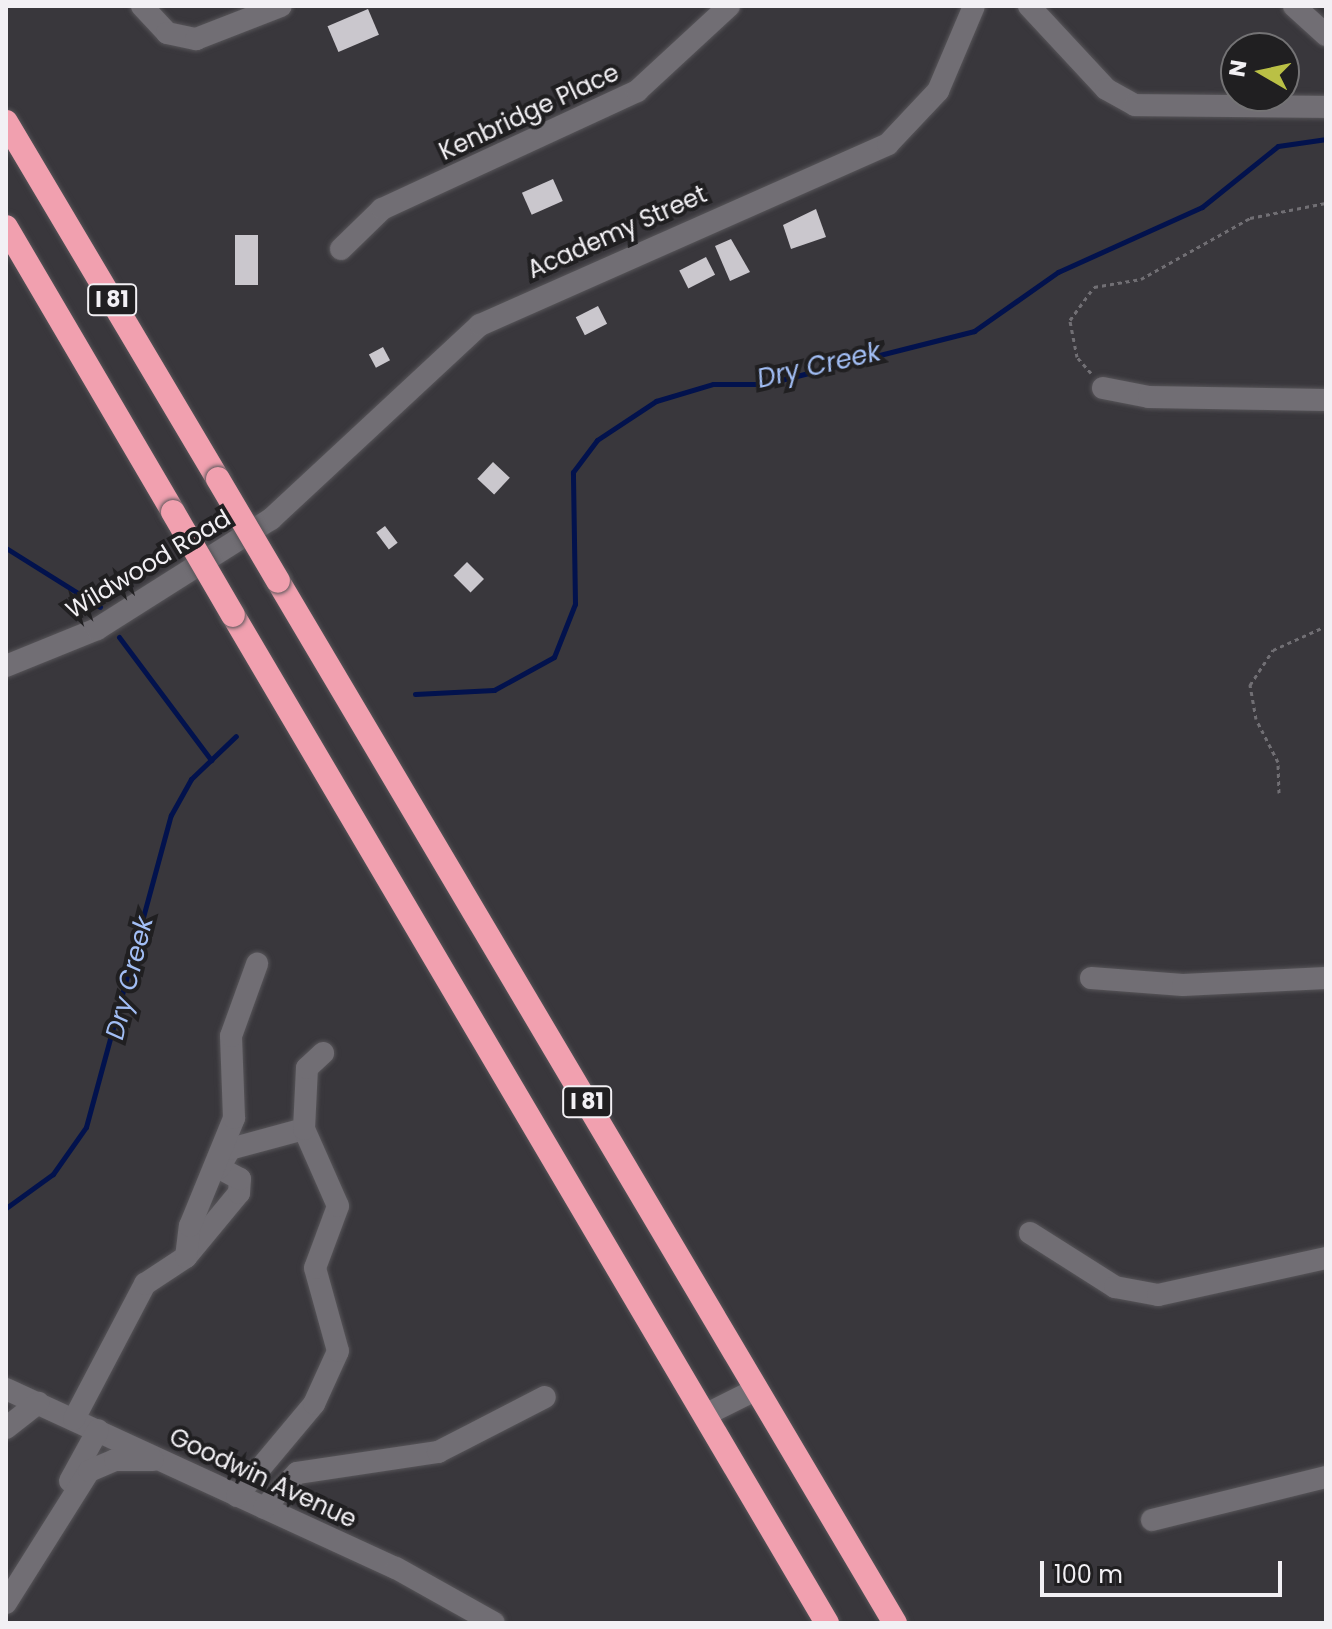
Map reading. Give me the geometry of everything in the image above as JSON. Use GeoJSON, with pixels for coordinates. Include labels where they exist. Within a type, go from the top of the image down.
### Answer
{"type":"FeatureCollection","features":[{"type":"Feature","properties":{"kind":"highway","name":"I 81"},"geometry":{"type":"LineString","coordinates":[[6,122],[895,1623]]}},
{"type":"Feature","properties":{"kind":"highway","name":"I 81"},"geometry":{"type":"LineString","coordinates":[[6,227],[827,1623]]}},
{"type":"Feature","properties":{"kind":"street"},"geometry":{"type":"LineString","coordinates":[[142,6],[167,33],[196,39],[281,6]]}},
{"type":"Feature","properties":{"kind":"street","name":"Kenbridge Place"},"geometry":{"type":"LineString","coordinates":[[341,249],[382,209],[637,91],[729,6]]}},
{"type":"Feature","properties":{"kind":"street","name":"Academy Street"},"geometry":{"type":"LineString","coordinates":[[271,519],[480,325],[888,144],[938,91],[974,6]]}},
{"type":"Feature","properties":{"kind":"street"},"geometry":{"type":"LineString","coordinates":[[1029,6],[1106,89],[1135,105],[1326,107]]}},
{"type":"Feature","properties":{"kind":"street"},"geometry":{"type":"LineString","coordinates":[[1294,6],[1326,35]]}},
{"type":"Feature","properties":{"kind":"street"},"geometry":{"type":"LineString","coordinates":[[1103,388],[1149,397],[1326,400]]}},
{"type":"Feature","properties":{"kind":"street","name":"Wildwood Road"},"geometry":{"type":"LineString","coordinates":[[6,666],[97,629],[271,519]]}},
{"type":"Feature","properties":{"kind":"street"},"geometry":{"type":"LineString","coordinates":[[219,1168],[237,1102],[231,1036],[257,964]]}},
{"type":"Feature","properties":{"kind":"street"},"geometry":{"type":"LineString","coordinates":[[1091,978],[1183,985],[1326,978]]}},
{"type":"Feature","properties":{"kind":"street"},"geometry":{"type":"LineString","coordinates":[[237,1496],[314,1404],[338,1351],[315,1268],[338,1206],[304,1129],[307,1068],[323,1053]]}},
{"type":"Feature","properties":{"kind":"street"},"geometry":{"type":"LineString","coordinates":[[186,1257],[190,1226],[230,1149],[304,1129]]}},
{"type":"Feature","properties":{"kind":"street"},"geometry":{"type":"LineString","coordinates":[[74,1419],[145,1284],[186,1257],[239,1193],[240,1179],[219,1168]]}},
{"type":"Feature","properties":{"kind":"street"},"geometry":{"type":"LineString","coordinates":[[1030,1233],[1115,1287],[1158,1295],[1326,1258]]}},
{"type":"Feature","properties":{"kind":"street","name":"Goodwin Avenue"},"geometry":{"type":"LineString","coordinates":[[6,1389],[264,1508],[494,1623]]}},
{"type":"Feature","properties":{"kind":"street"},"geometry":{"type":"LineString","coordinates":[[705,1415],[757,1389]]}},
{"type":"Feature","properties":{"kind":"street"},"geometry":{"type":"LineString","coordinates":[[264,1508],[297,1473],[438,1452],[545,1397]]}},
{"type":"Feature","properties":{"kind":"street"},"geometry":{"type":"LineString","coordinates":[[6,1428],[38,1403]]}},
{"type":"Feature","properties":{"kind":"street"},"geometry":{"type":"LineString","coordinates":[[6,1584],[98,1430]]}},
{"type":"Feature","properties":{"kind":"street"},"geometry":{"type":"LineString","coordinates":[[6,1603],[89,1471],[115,1460],[162,1460]]}},
{"type":"Feature","properties":{"kind":"street"},"geometry":{"type":"LineString","coordinates":[[1152,1520],[1326,1477]]}},
{"type":"Feature","properties":{"kind":"path"},"geometry":{"type":"LineString","coordinates":[[1103,388],[1077,357],[1070,320],[1094,287],[1141,279],[1250,218],[1326,203]]}},
{"type":"Feature","properties":{"kind":"path"},"geometry":{"type":"LineString","coordinates":[[1279,793],[1278,762],[1256,719],[1250,685],[1259,664],[1284,641],[1326,626]]}},
{"type":"Feature","properties":{"kind":"building"},"geometry":{"type":"Polygon","coordinates":[[[368,9],[379,35],[338,52],[327,26],[368,9]]]}},
{"type":"Feature","properties":{"kind":"building"},"geometry":{"type":"Polygon","coordinates":[[[553,179],[563,201],[532,215],[522,193],[553,179]]]}},
{"type":"Feature","properties":{"kind":"building"},"geometry":{"type":"Polygon","coordinates":[[[816,209],[826,237],[791,249],[783,225],[816,209]]]}},
{"type":"Feature","properties":{"kind":"building"},"geometry":{"type":"Polygon","coordinates":[[[235,235],[258,235],[258,285],[235,285],[235,235]]]}},
{"type":"Feature","properties":{"kind":"building"},"geometry":{"type":"Polygon","coordinates":[[[731,239],[750,272],[730,281],[715,246],[731,239]]]}},
{"type":"Feature","properties":{"kind":"building"},"geometry":{"type":"Polygon","coordinates":[[[706,257],[715,275],[688,288],[679,271],[706,257]]]}},
{"type":"Feature","properties":{"kind":"building"},"geometry":{"type":"Polygon","coordinates":[[[598,306],[607,324],[585,335],[576,317],[598,306]]]}},
{"type":"Feature","properties":{"kind":"building"},"geometry":{"type":"Polygon","coordinates":[[[383,347],[390,360],[376,368],[369,355],[383,347]]]}},
{"type":"Feature","properties":{"kind":"building"},"geometry":{"type":"Polygon","coordinates":[[[493,462],[510,478],[494,495],[477,479],[493,462]]]}},
{"type":"Feature","properties":{"kind":"building"},"geometry":{"type":"Polygon","coordinates":[[[385,526],[398,543],[389,549],[376,533],[385,526]]]}},
{"type":"Feature","properties":{"kind":"building"},"geometry":{"type":"Polygon","coordinates":[[[467,562],[484,579],[471,592],[454,575],[467,562]]]}},
{"type":"Feature","properties":{"kind":"waterway","name":"Dry Creek"},"geometry":{"type":"LineString","coordinates":[[415,694],[494,690],[554,657],[575,604],[573,472],[597,440],[656,401],[713,384],[765,384],[974,331],[1058,272],[1202,207],[1278,146],[1326,139]]}},
{"type":"Feature","properties":{"kind":"waterway"},"geometry":{"type":"LineString","coordinates":[[6,548],[100,607]]}},
{"type":"Feature","properties":{"kind":"waterway"},"geometry":{"type":"LineString","coordinates":[[119,637],[211,760]]}},
{"type":"Feature","properties":{"kind":"waterway","name":"Dry Creek"},"geometry":{"type":"LineString","coordinates":[[6,1208],[53,1174],[86,1127],[171,815],[191,779],[236,736]]}}]}
